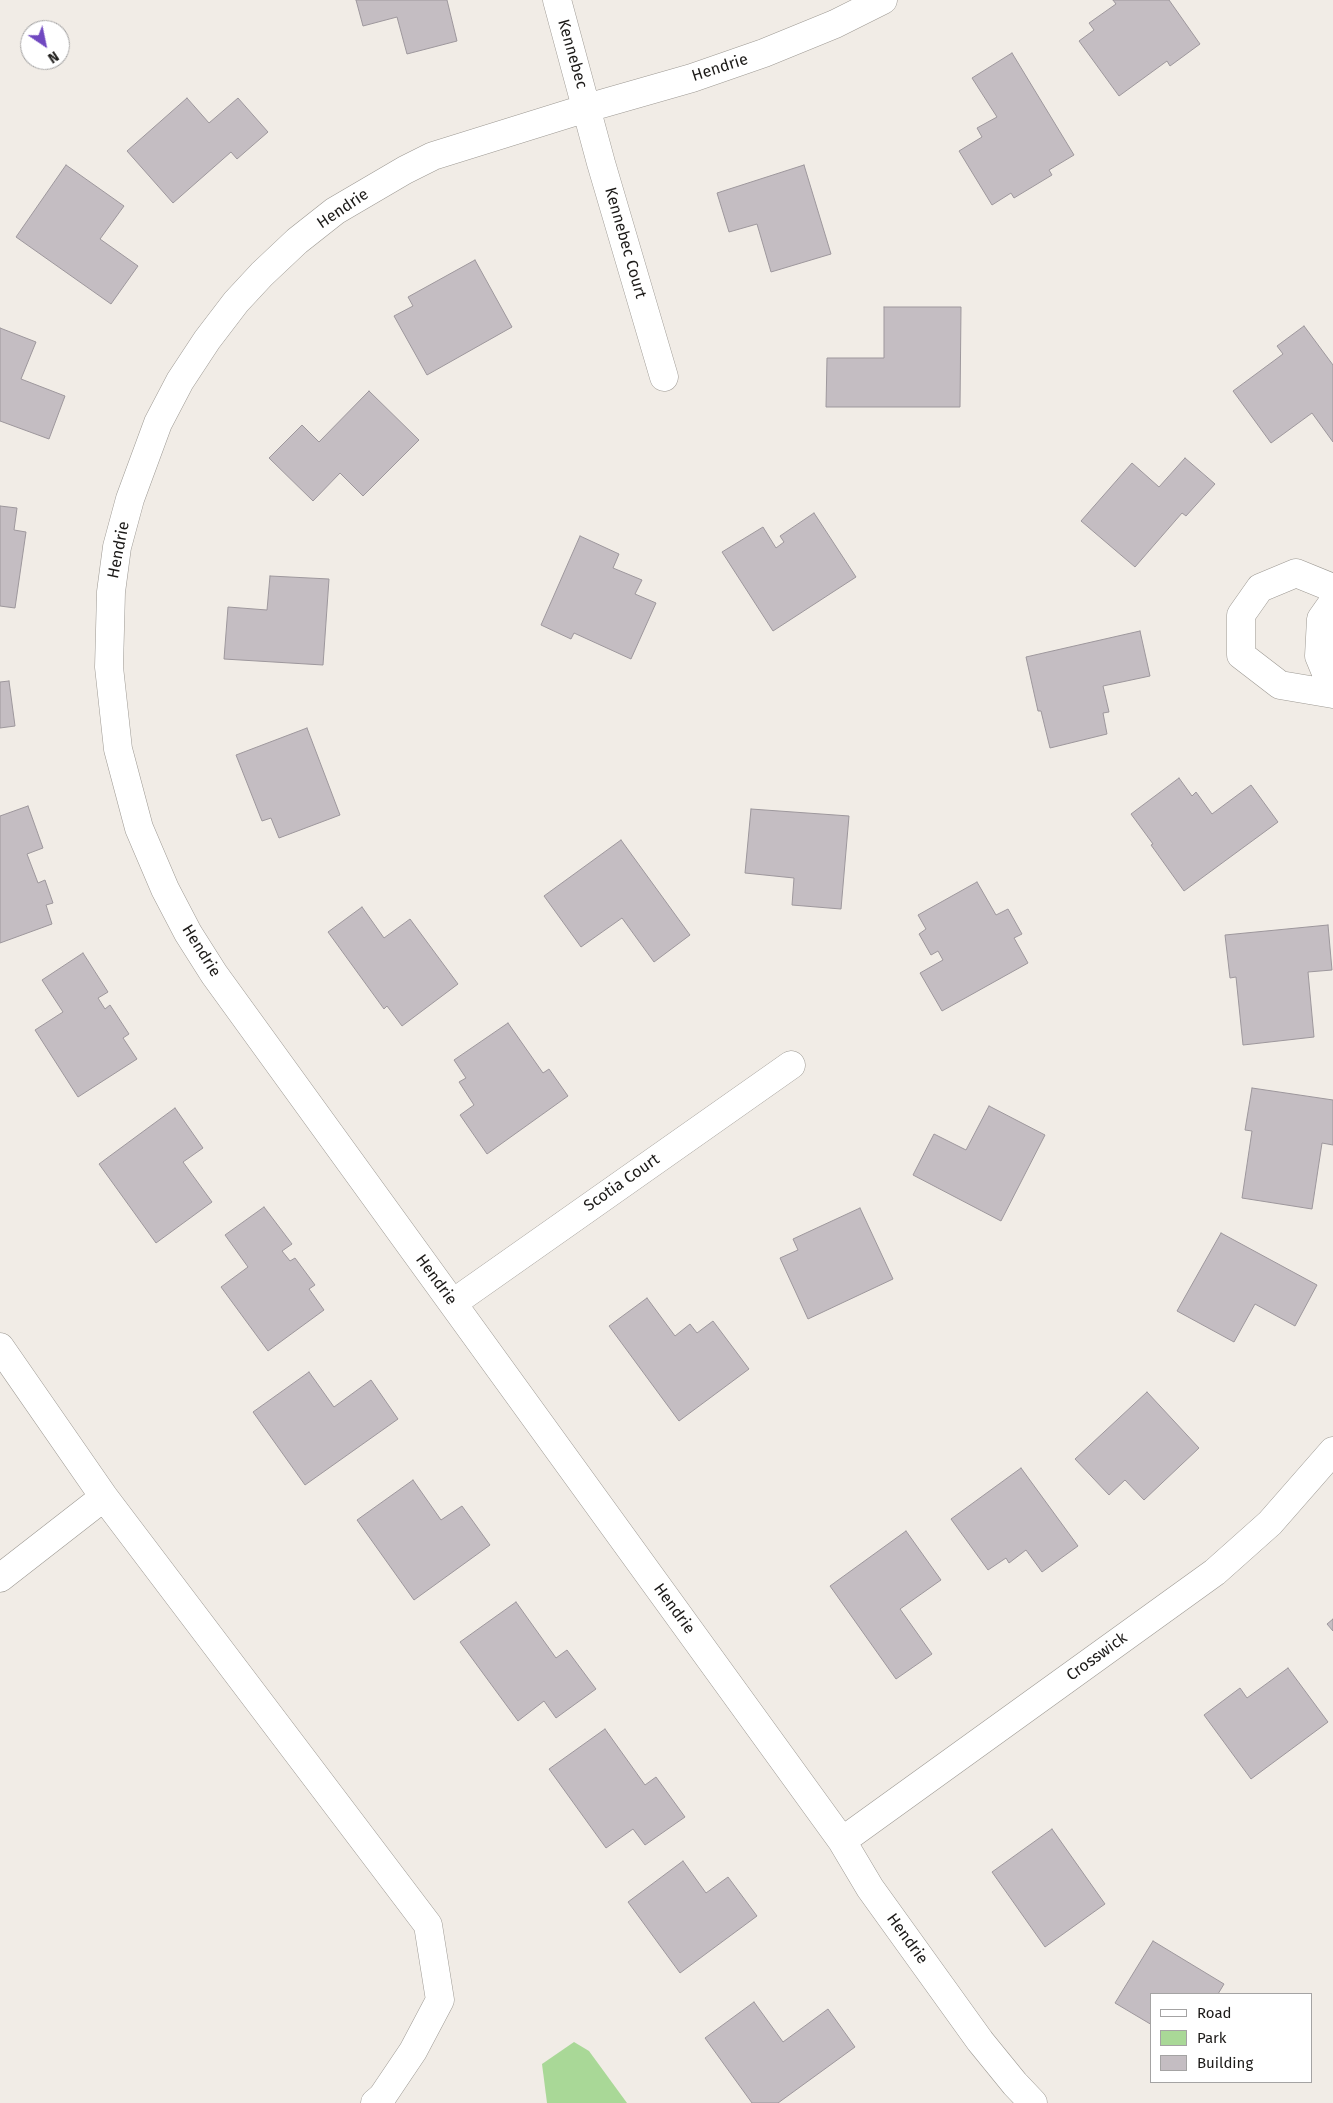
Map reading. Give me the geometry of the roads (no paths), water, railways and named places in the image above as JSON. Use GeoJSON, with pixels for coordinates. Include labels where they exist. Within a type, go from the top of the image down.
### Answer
{"type":"FeatureCollection","features":[{"type":"Feature","properties":{"kind":"street","name":"Kennebec"},"geometry":{"type":"LineString","coordinates":[[557,0],[587,108]]}},
{"type":"Feature","properties":{"kind":"street","name":"Hendrie"},"geometry":{"type":"LineString","coordinates":[[883,0],[835,24],[764,53],[692,78],[587,108],[433,156],[335,211],[297,241],[236,302],[206,340],[180,381],[158,423],[130,499],[117,547],[110,592],[109,667],[118,749],[140,828],[164,889],[188,933],[214,974],[842,1841],[870,1888],[980,2041],[1033,2103]]}},
{"type":"Feature","properties":{"kind":"street","name":"Kennebec Court"},"geometry":{"type":"LineString","coordinates":[[587,108],[664,377]]}},
{"type":"Feature","properties":{"kind":"street"},"geometry":{"type":"LineString","coordinates":[[1333,588],[1296,573],[1260,588],[1240,615],[1241,654],[1280,685],[1333,694]]}},
{"type":"Feature","properties":{"kind":"street"},"geometry":{"type":"LineString","coordinates":[[1333,602],[1321,619],[1319,656],[1333,690]]}},
{"type":"Feature","properties":{"kind":"street","name":"Scotia Court"},"geometry":{"type":"LineString","coordinates":[[453,1303],[791,1065]]}},
{"type":"Feature","properties":{"kind":"street"},"geometry":{"type":"LineString","coordinates":[[0,1347],[104,1497],[428,1925],[440,2000],[413,2051],[382,2098],[375,2103]]}},
{"type":"Feature","properties":{"kind":"street","name":"Crosswick"},"geometry":{"type":"LineString","coordinates":[[842,1841],[1215,1572],[1270,1523],[1333,1451]]}},
{"type":"Feature","properties":{"kind":"street"},"geometry":{"type":"LineString","coordinates":[[0,1578],[104,1497]]}}]}
